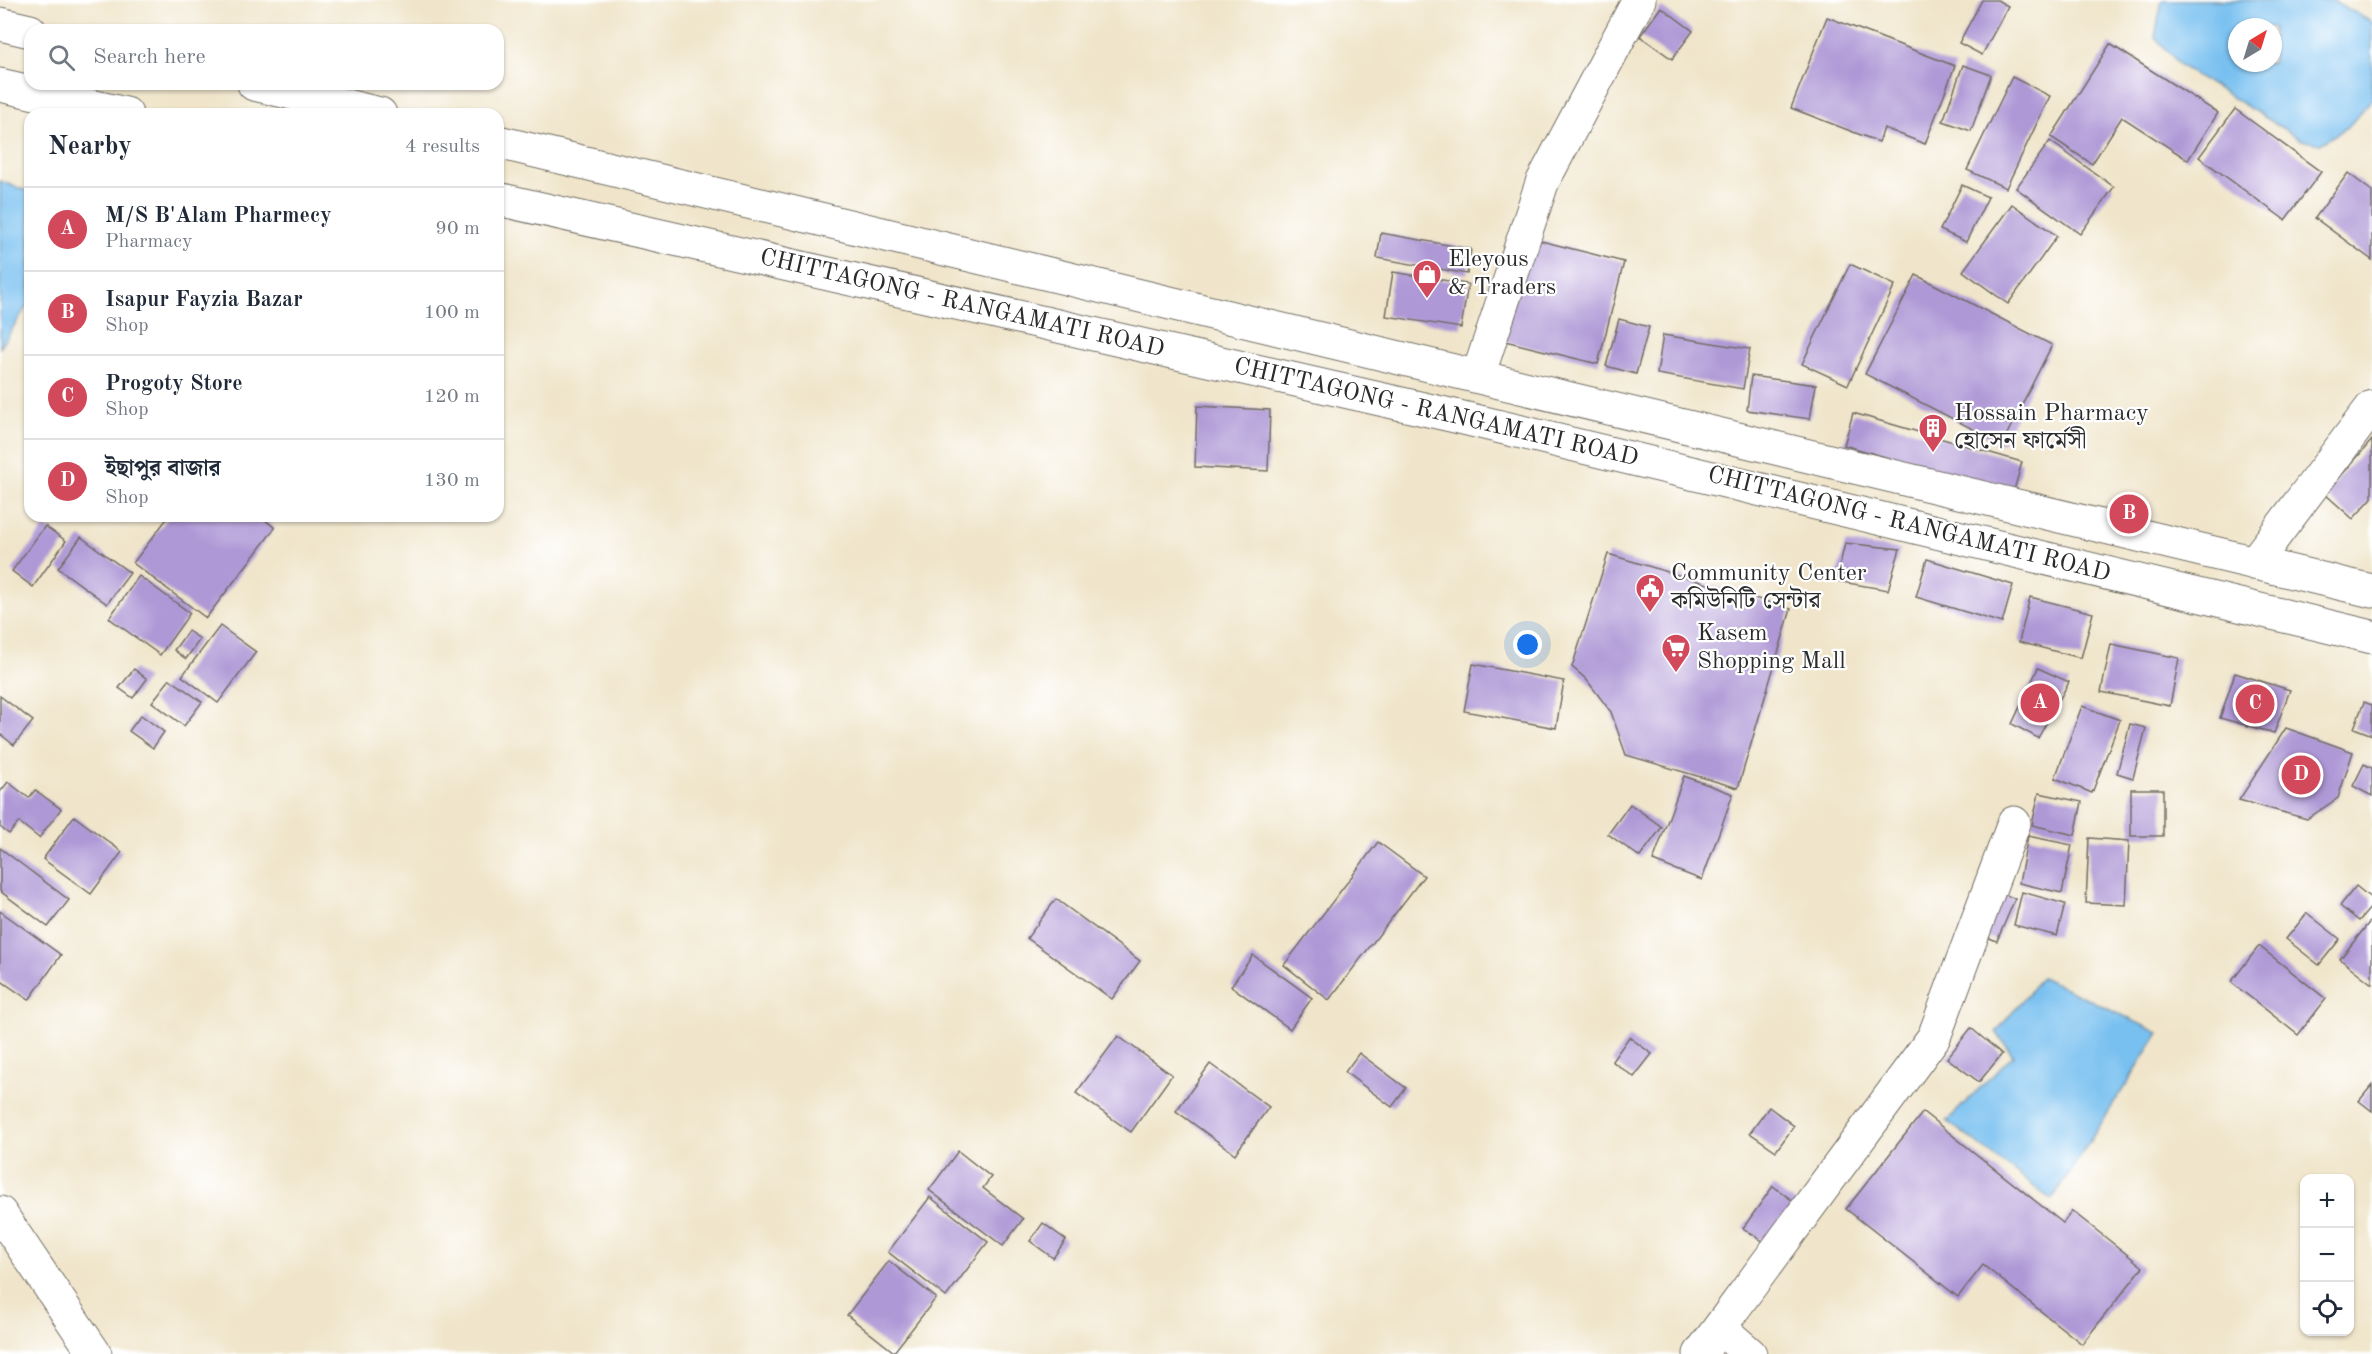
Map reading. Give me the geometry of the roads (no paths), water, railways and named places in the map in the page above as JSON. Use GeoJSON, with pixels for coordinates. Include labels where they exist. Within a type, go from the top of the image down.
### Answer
{"type":"FeatureCollection","features":[{"type":"Feature","properties":{"kind":"main road"},"geometry":{"type":"LineString","coordinates":[[1478,376],[1542,183],[1639,0]]}},
{"type":"Feature","properties":{"kind":"main road"},"geometry":{"type":"LineString","coordinates":[[0,24],[24,30]]}},
{"type":"Feature","properties":{"kind":"main road"},"geometry":{"type":"LineString","coordinates":[[0,85],[100,108]]}},
{"type":"Feature","properties":{"kind":"main road"},"geometry":{"type":"LineString","coordinates":[[279,90],[355,108]]}},
{"type":"Feature","properties":{"kind":"main road"},"geometry":{"type":"LineString","coordinates":[[504,143],[2372,591]]}},
{"type":"Feature","properties":{"kind":"main road","name":"CHITTAGONG - RANGAMATI ROAD"},"geometry":{"type":"LineString","coordinates":[[504,200],[1470,420],[2372,637]]}},
{"type":"Feature","properties":{"kind":"main road"},"geometry":{"type":"LineString","coordinates":[[2254,563],[2372,407]]}},
{"type":"Feature","properties":{"kind":"main road"},"geometry":{"type":"LineString","coordinates":[[1700,1354],[1934,1037],[2014,823]]}},
{"type":"Feature","properties":{"kind":"main road"},"geometry":{"type":"LineString","coordinates":[[0,1214],[95,1354]]}},
{"type":"Feature","properties":{"kind":"main road"},"geometry":{"type":"LineString","coordinates":[[1720,1328],[1750,1354]]}},
{"type":"Feature","properties":{"kind":"water"},"geometry":{"type":"Polygon","coordinates":[[[2162,0],[2332,0],[2372,22],[2372,99],[2348,127],[2320,144],[2302,140],[2182,67],[2155,37],[2162,0]]]}},
{"type":"Feature","properties":{"kind":"water"},"geometry":{"type":"Polygon","coordinates":[[[0,181],[24,190],[24,310],[0,348],[0,181]]]}},
{"type":"Feature","properties":{"kind":"water"},"geometry":{"type":"Polygon","coordinates":[[[2042,977],[2159,1033],[2052,1200],[1947,1121],[2013,1055],[1996,1032],[2042,977]]]}},
{"type":"Feature","properties":{"kind":"place","name":"Eleyous & Traders"},"geometry":{"type":"Point","coordinates":[1427,300]}},
{"type":"Feature","properties":{"kind":"place","name":"Hossain Pharmacy হোসেন ফার্মেসী"},"geometry":{"type":"Point","coordinates":[1933,454]}},
{"type":"Feature","properties":{"kind":"place","name":"Isapur Fayzia Bazar"},"geometry":{"type":"Point","coordinates":[2129,514]}},
{"type":"Feature","properties":{"kind":"place","name":"Community Center কমিউনিটি সেন্টার"},"geometry":{"type":"Point","coordinates":[1650,614]}},
{"type":"Feature","properties":{"kind":"place","name":"Kasem Shopping Mall"},"geometry":{"type":"Point","coordinates":[1676,674]}},
{"type":"Feature","properties":{"kind":"place","name":"M/S B'Alam Pharmecy"},"geometry":{"type":"Point","coordinates":[2040,703]}},
{"type":"Feature","properties":{"kind":"place","name":"Progoty Store"},"geometry":{"type":"Point","coordinates":[2255,704]}},
{"type":"Feature","properties":{"kind":"place","name":"ইছাপুর বাজার"},"geometry":{"type":"Point","coordinates":[2301,775]}}]}
